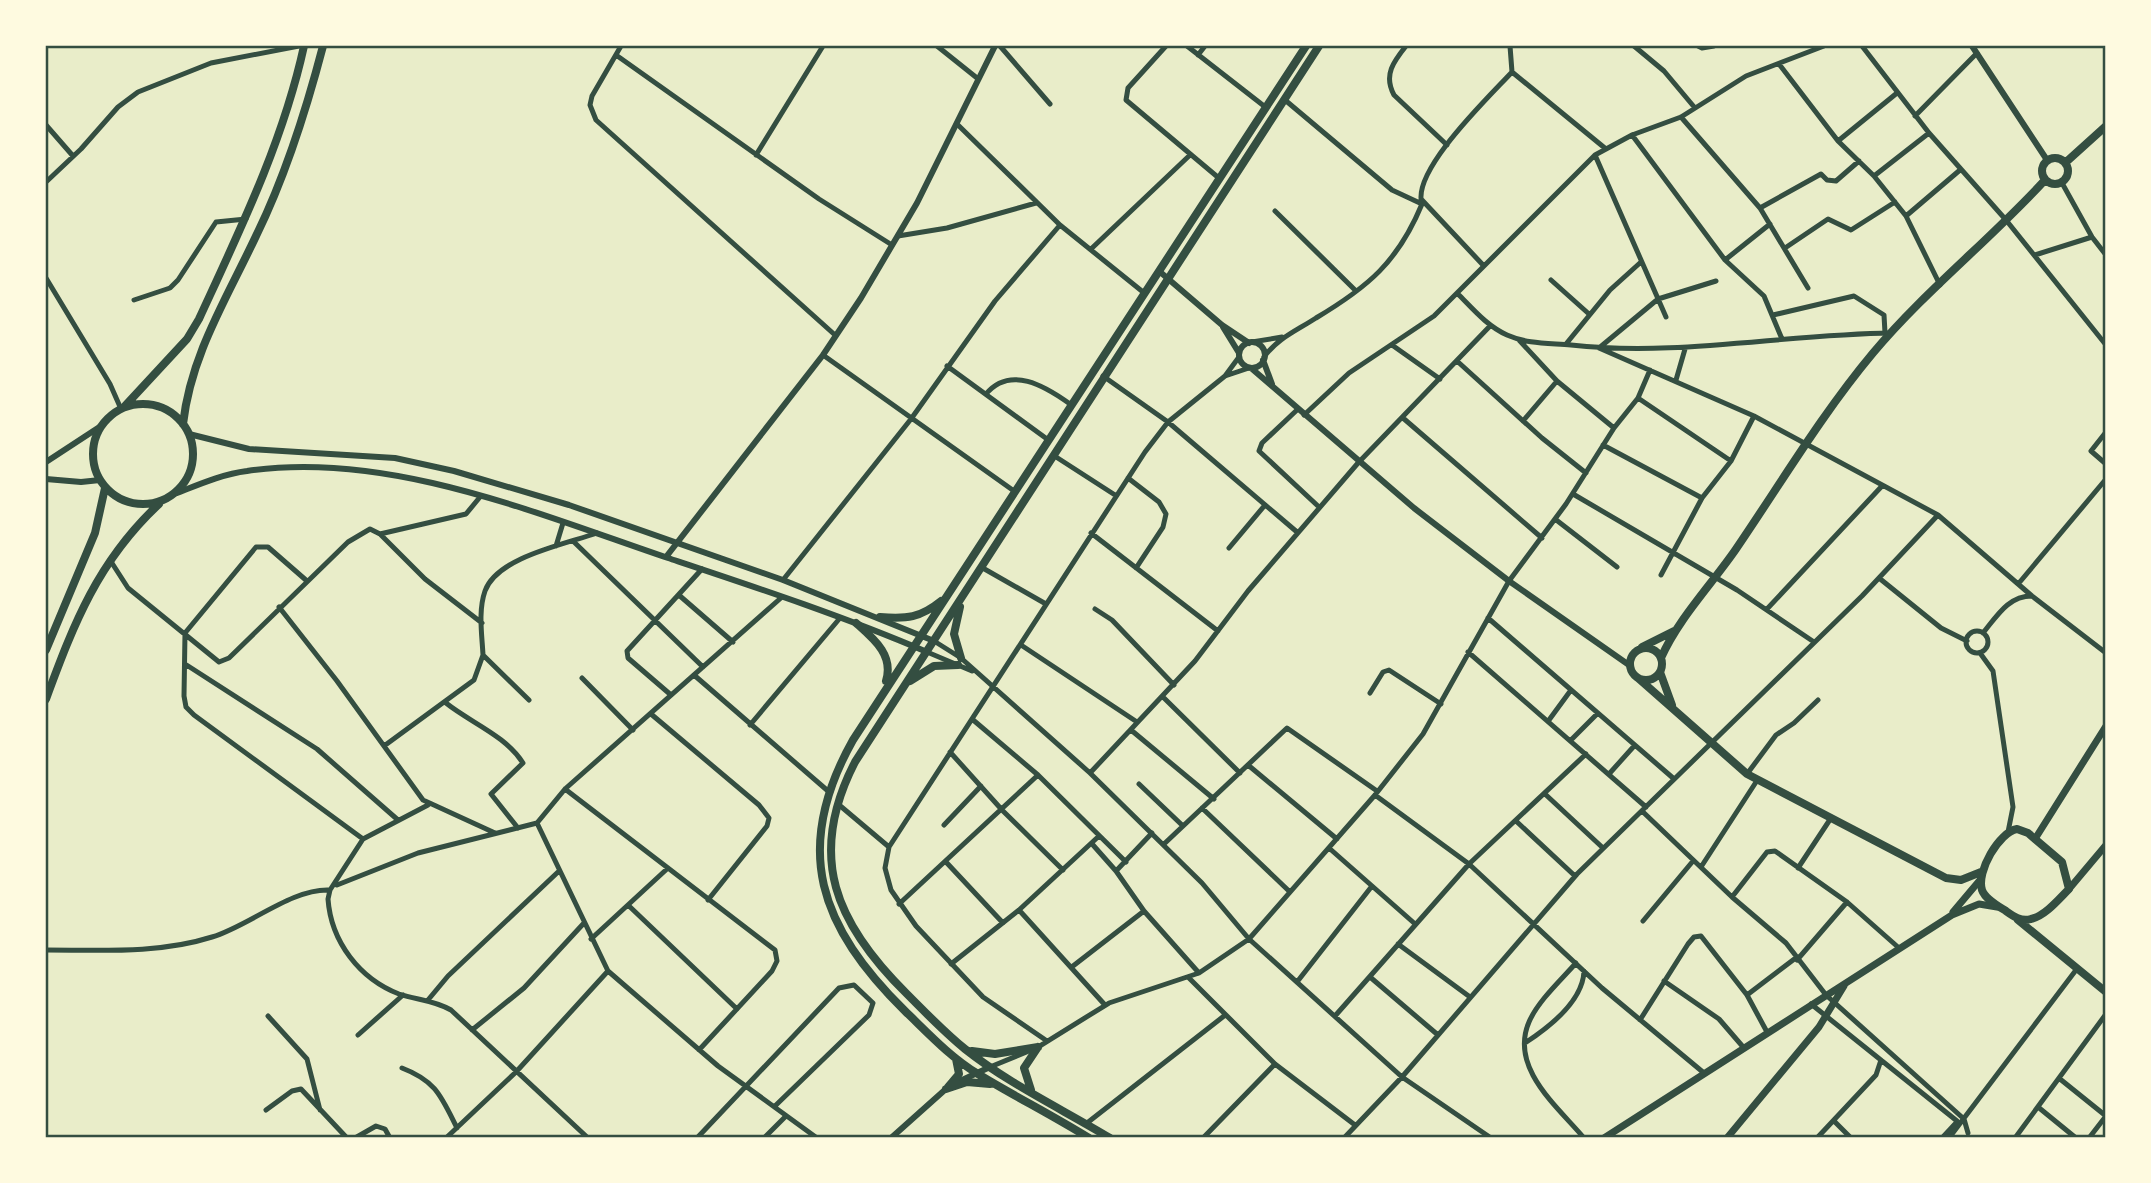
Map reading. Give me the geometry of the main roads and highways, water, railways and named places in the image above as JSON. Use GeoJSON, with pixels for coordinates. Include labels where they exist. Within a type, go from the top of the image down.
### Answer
{"type":"FeatureCollection","features":[{"type":"Feature","properties":{"kind":"main road"},"geometry":{"type":"LineString","coordinates":[[162,502],[150,505],[125,502],[105,488],[95,469],[93,447],[101,426],[122,408],[187,339],[267,171],[297,81],[302,46]]}},
{"type":"Feature","properties":{"kind":"main road"},"geometry":{"type":"LineString","coordinates":[[183,424],[188,389],[197,359],[258,234],[290,156],[306,114],[323,46]]}},
{"type":"Feature","properties":{"kind":"main road"},"geometry":{"type":"LineString","coordinates":[[1089,1138],[954,1057],[864,967],[834,919],[821,865],[822,814],[828,791],[848,750],[883,692],[949,595],[1143,292],[1220,179],[1264,106],[1306,46]]}},
{"type":"Feature","properties":{"kind":"main road"},"geometry":{"type":"LineString","coordinates":[[1110,1138],[990,1067],[965,1049],[874,960],[843,912],[832,863],[831,835],[837,804],[855,762],[1319,46]]}},
{"type":"Feature","properties":{"kind":"main road"},"geometry":{"type":"LineString","coordinates":[[2066,163],[2105,126]]}},
{"type":"Feature","properties":{"kind":"main road"},"geometry":{"type":"LineString","coordinates":[[2057,158],[2066,163],[2068,173],[2063,183],[2052,184],[2045,180],[2042,168],[2047,160],[2057,158]]}},
{"type":"Feature","properties":{"kind":"main road"},"geometry":{"type":"LineString","coordinates":[[1673,708],[1660,672],[1661,659],[1669,641],[1716,578],[1822,417],[1889,333],[2045,180]]}},
{"type":"Feature","properties":{"kind":"main road"},"geometry":{"type":"LineString","coordinates":[[46,699],[79,614],[109,559],[129,534],[162,502],[177,493],[185,483],[194,459],[189,433],[170,411],[153,405],[122,408]]}},
{"type":"Feature","properties":{"kind":"main road"},"geometry":{"type":"LineString","coordinates":[[46,650],[95,533],[105,488]]}},
{"type":"Feature","properties":{"kind":"main road"},"geometry":{"type":"LineString","coordinates":[[905,685],[934,666],[960,662],[954,625],[964,594]]}},
{"type":"Feature","properties":{"kind":"main road"},"geometry":{"type":"LineString","coordinates":[[880,617],[911,619],[921,616],[949,595]]}},
{"type":"Feature","properties":{"kind":"main road"},"geometry":{"type":"LineString","coordinates":[[856,623],[876,640],[887,662],[888,674],[883,692]]}},
{"type":"Feature","properties":{"kind":"main road"},"geometry":{"type":"LineString","coordinates":[[1680,629],[1639,649],[1632,655],[1629,665],[1638,678],[1709,743],[1747,774],[1832,816],[1946,878],[1961,880],[1981,876]]}},
{"type":"Feature","properties":{"kind":"main road"},"geometry":{"type":"LineString","coordinates":[[1639,649],[1655,650],[1661,659]]}},
{"type":"Feature","properties":{"kind":"main road"},"geometry":{"type":"LineString","coordinates":[[1638,678],[1653,679],[1660,672]]}},
{"type":"Feature","properties":{"kind":"main road"},"geometry":{"type":"LineString","coordinates":[[2035,839],[2105,726]]}},
{"type":"Feature","properties":{"kind":"main road"},"geometry":{"type":"LineString","coordinates":[[1951,915],[1981,876],[2008,832],[2023,830],[2062,862],[2069,889]]}},
{"type":"Feature","properties":{"kind":"main road"},"geometry":{"type":"LineString","coordinates":[[2016,918],[2033,919],[2069,889],[2105,845]]}},
{"type":"Feature","properties":{"kind":"main road"},"geometry":{"type":"LineString","coordinates":[[1981,876],[1984,895],[2105,992]]}},
{"type":"Feature","properties":{"kind":"main road"},"geometry":{"type":"LineString","coordinates":[[1604,1138],[1951,915],[1979,904],[2003,909]]}},
{"type":"Feature","properties":{"kind":"main road"},"geometry":{"type":"LineString","coordinates":[[1727,1138],[1826,1017],[1846,982]]}},
{"type":"Feature","properties":{"kind":"main road"},"geometry":{"type":"LineString","coordinates":[[965,1049],[995,1054],[1038,1046],[1024,1068],[1027,1084],[1032,1092]]}},
{"type":"Feature","properties":{"kind":"main road"},"geometry":{"type":"LineString","coordinates":[[954,1057],[959,1074],[946,1089],[976,1081],[1004,1088]]}}]}
